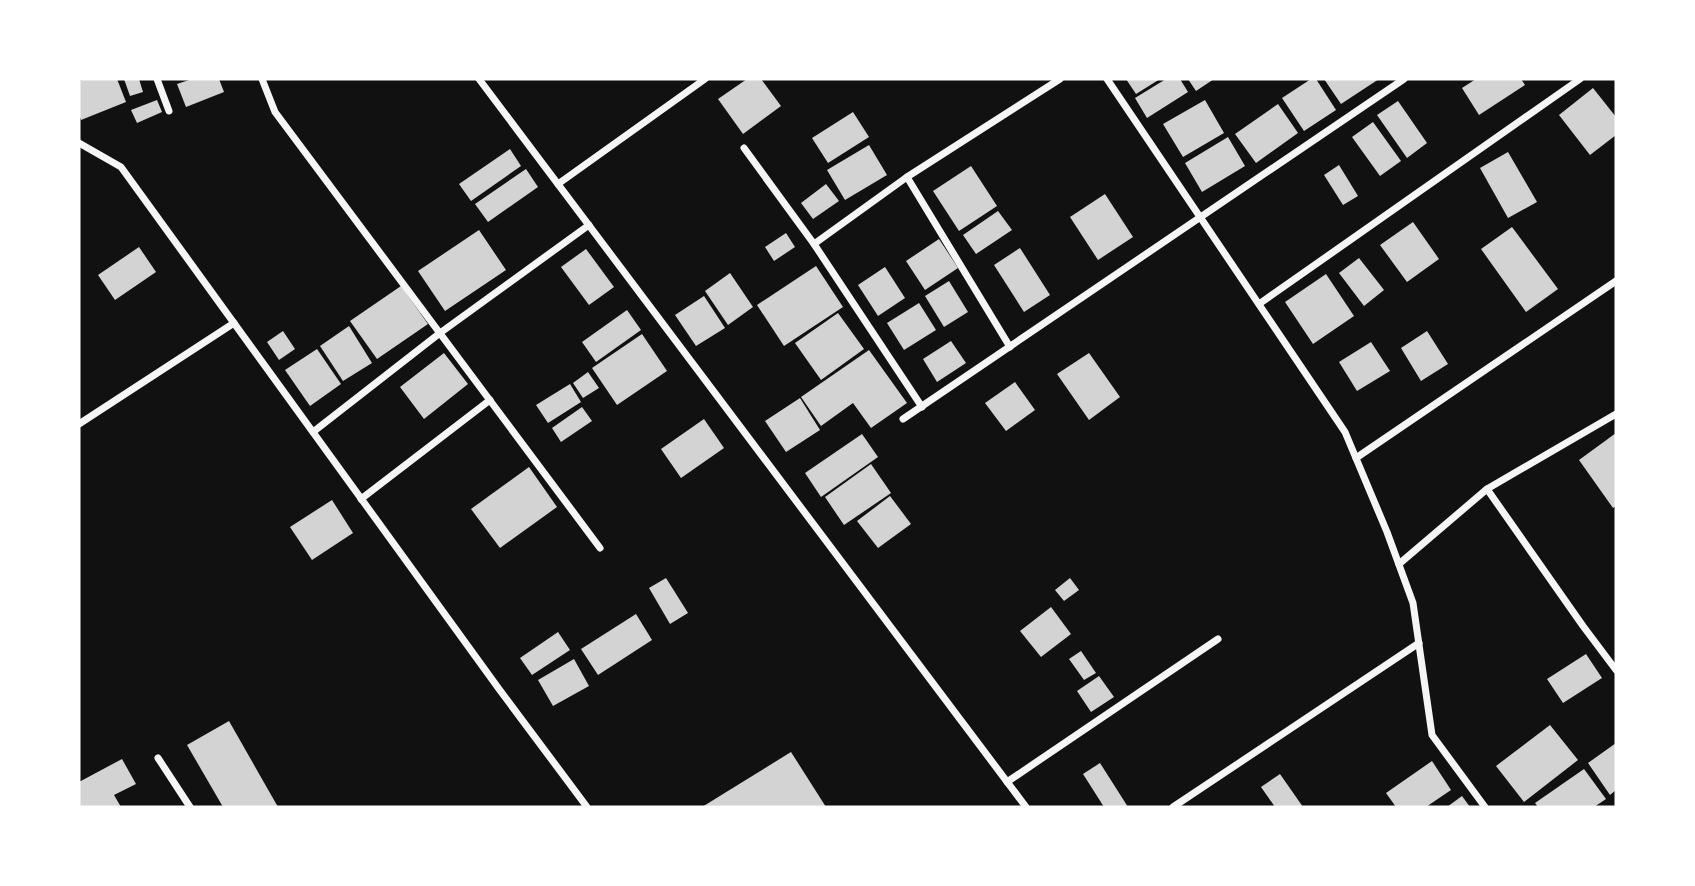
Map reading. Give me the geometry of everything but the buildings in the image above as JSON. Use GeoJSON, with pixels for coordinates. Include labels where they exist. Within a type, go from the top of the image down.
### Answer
{"type":"FeatureCollection","features":[{"type":"Feature","properties":{"kind":"street"},"geometry":{"type":"LineString","coordinates":[[157,79],[169,111]]}},
{"type":"Feature","properties":{"kind":"street"},"geometry":{"type":"LineString","coordinates":[[262,79],[275,112],[600,548]]}},
{"type":"Feature","properties":{"kind":"street"},"geometry":{"type":"LineString","coordinates":[[479,79],[1026,807]]}},
{"type":"Feature","properties":{"kind":"street"},"geometry":{"type":"LineString","coordinates":[[558,184],[705,79]]}},
{"type":"Feature","properties":{"kind":"street"},"geometry":{"type":"LineString","coordinates":[[814,244],[907,177],[1060,79]]}},
{"type":"Feature","properties":{"kind":"street"},"geometry":{"type":"LineString","coordinates":[[1107,79],[1345,432],[1413,603],[1432,735],[1485,807]]}},
{"type":"Feature","properties":{"kind":"street"},"geometry":{"type":"LineString","coordinates":[[903,419],[1404,79]]}},
{"type":"Feature","properties":{"kind":"street"},"geometry":{"type":"LineString","coordinates":[[1259,304],[1580,79]]}},
{"type":"Feature","properties":{"kind":"street"},"geometry":{"type":"LineString","coordinates":[[79,143],[121,167],[587,807]]}},
{"type":"Feature","properties":{"kind":"street"},"geometry":{"type":"LineString","coordinates":[[744,148],[814,244],[922,407]]}},
{"type":"Feature","properties":{"kind":"street"},"geometry":{"type":"LineString","coordinates":[[907,177],[1010,347]]}},
{"type":"Feature","properties":{"kind":"street"},"geometry":{"type":"LineString","coordinates":[[313,432],[440,333],[589,225]]}},
{"type":"Feature","properties":{"kind":"street"},"geometry":{"type":"LineString","coordinates":[[1356,458],[1616,281]]}},
{"type":"Feature","properties":{"kind":"street"},"geometry":{"type":"LineString","coordinates":[[79,424],[234,323]]}},
{"type":"Feature","properties":{"kind":"street"},"geometry":{"type":"LineString","coordinates":[[361,499],[490,400]]}},
{"type":"Feature","properties":{"kind":"street"},"geometry":{"type":"LineString","coordinates":[[1399,564],[1487,489],[1616,414]]}},
{"type":"Feature","properties":{"kind":"street"},"geometry":{"type":"LineString","coordinates":[[1487,489],[1616,670]]}},
{"type":"Feature","properties":{"kind":"street"},"geometry":{"type":"LineString","coordinates":[[1007,782],[1218,639]]}},
{"type":"Feature","properties":{"kind":"street"},"geometry":{"type":"LineString","coordinates":[[1173,807],[1419,643]]}},
{"type":"Feature","properties":{"kind":"street"},"geometry":{"type":"LineString","coordinates":[[158,758],[190,807]]}}]}
